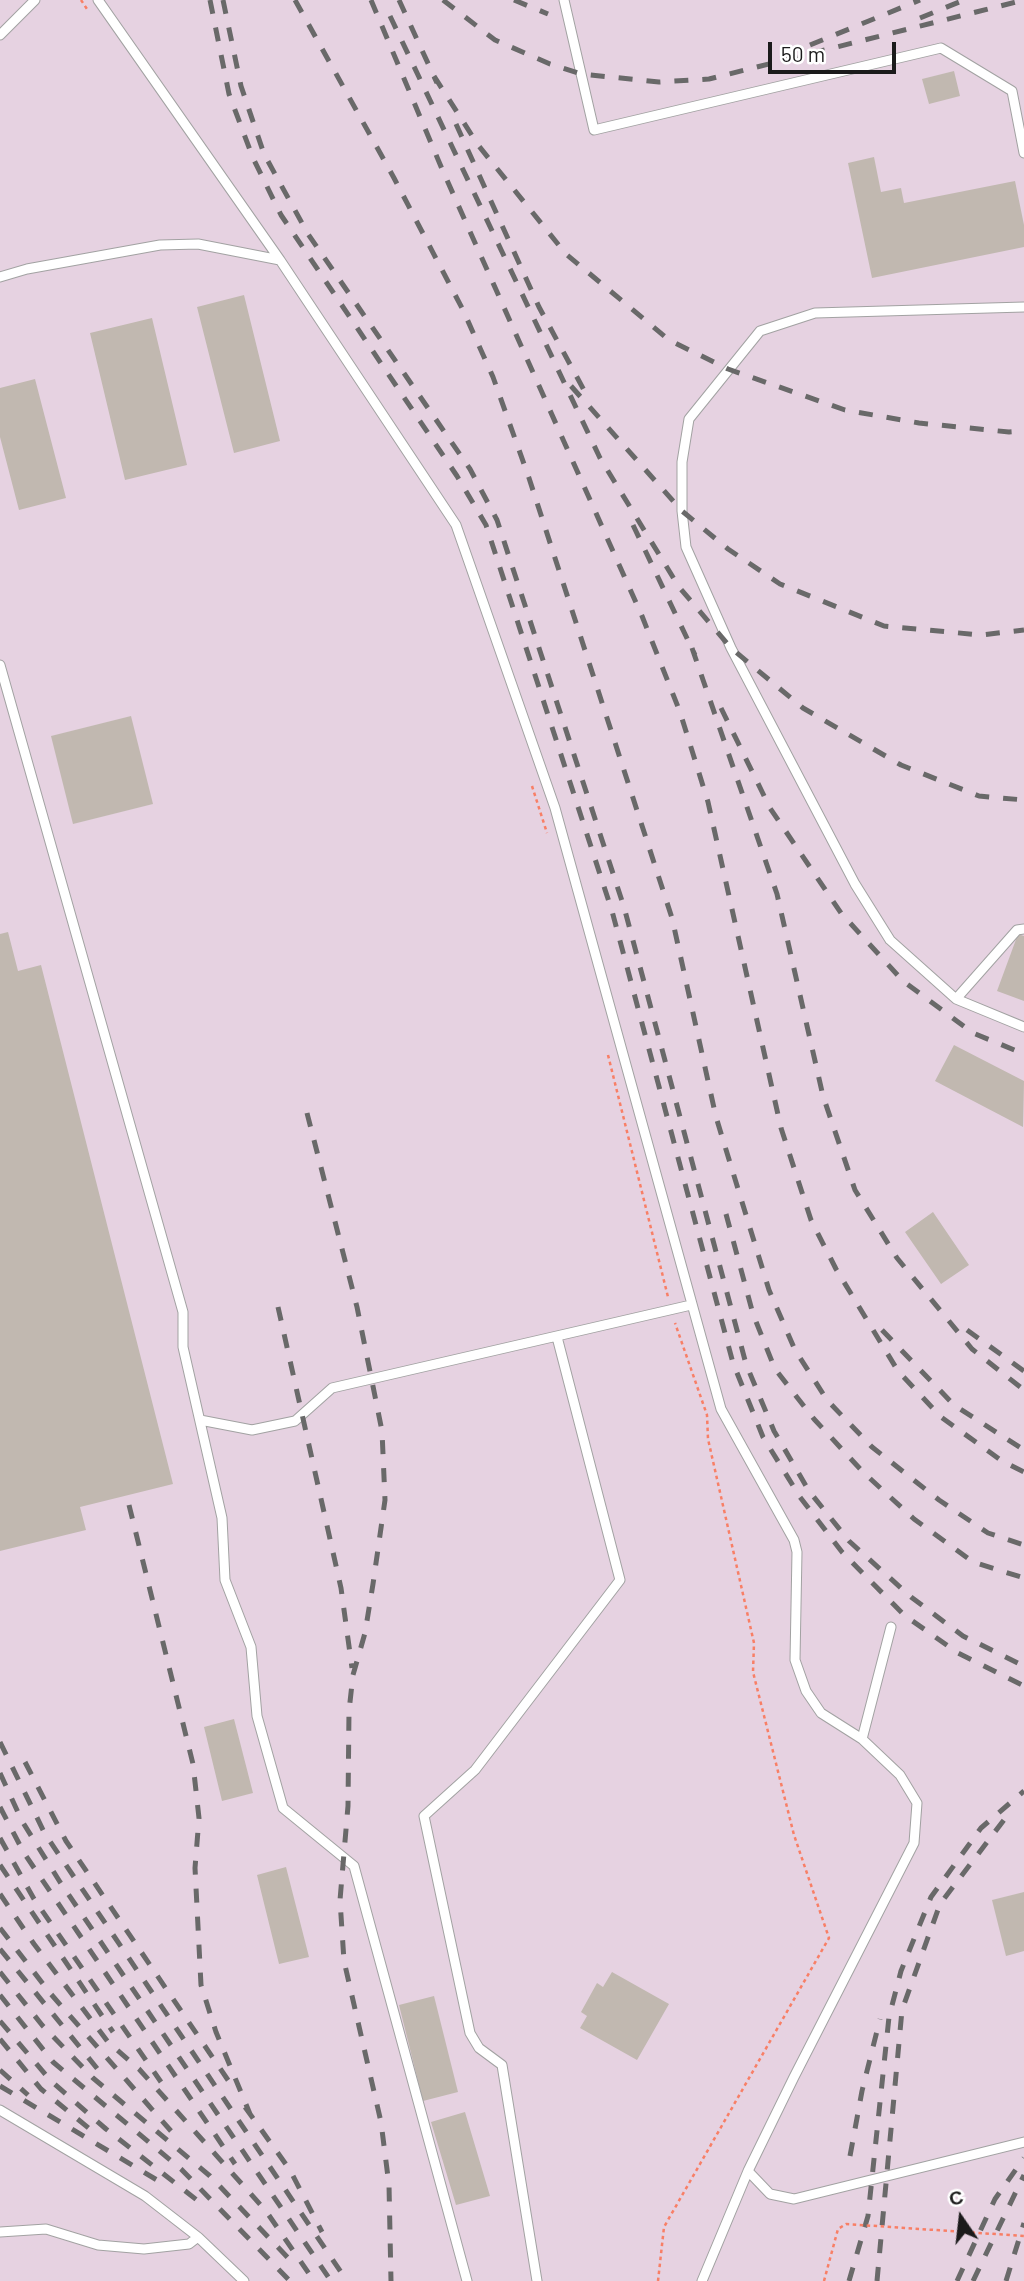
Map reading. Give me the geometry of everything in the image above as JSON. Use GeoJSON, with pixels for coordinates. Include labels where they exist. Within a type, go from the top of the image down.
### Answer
{"type":"FeatureCollection","features":[{"type":"Feature","properties":{"kind":"lane"},"geometry":{"type":"LineString","coordinates":[[0,35],[35,0]]}},
{"type":"Feature","properties":{"kind":"lane"},"geometry":{"type":"LineString","coordinates":[[98,0],[280,260],[456,525],[555,808],[721,1409],[794,1540],[797,1552],[795,1660],[806,1691],[821,1713],[862,1739],[900,1775],[917,1803],[914,1843],[748,2171],[702,2281]]}},
{"type":"Feature","properties":{"kind":"lane"},"geometry":{"type":"LineString","coordinates":[[564,0],[594,130],[941,48],[1012,91],[1024,153]]}},
{"type":"Feature","properties":{"kind":"lane"},"geometry":{"type":"LineString","coordinates":[[0,277],[27,269],[160,245],[198,244],[280,260]]}},
{"type":"Feature","properties":{"kind":"lane"},"geometry":{"type":"LineString","coordinates":[[1024,307],[815,313],[760,331],[689,419],[682,463],[686,547],[731,648],[855,884],[890,940],[957,999],[1024,1027]]}},
{"type":"Feature","properties":{"kind":"lane"},"geometry":{"type":"LineString","coordinates":[[0,665],[183,1312],[183,1347],[222,1518],[225,1580],[251,1647],[257,1716],[283,1808],[354,1866],[467,2281]]}},
{"type":"Feature","properties":{"kind":"lane"},"geometry":{"type":"LineString","coordinates":[[957,999],[1017,930],[1024,929]]}},
{"type":"Feature","properties":{"kind":"lane"},"geometry":{"type":"LineString","coordinates":[[200,1420],[252,1430],[295,1421],[332,1388],[691,1305]]}},
{"type":"Feature","properties":{"kind":"lane"},"geometry":{"type":"LineString","coordinates":[[537,2281],[502,2065],[479,2048],[470,2034],[424,1816],[475,1770],[620,1580],[557,1337]]}},
{"type":"Feature","properties":{"kind":"lane"},"geometry":{"type":"LineString","coordinates":[[862,1739],[891,1627]]}},
{"type":"Feature","properties":{"kind":"lane"},"geometry":{"type":"LineString","coordinates":[[0,2110],[145,2196],[198,2237],[244,2281]]}},
{"type":"Feature","properties":{"kind":"lane"},"geometry":{"type":"LineString","coordinates":[[748,2171],[770,2194],[794,2199],[1024,2142]]}},
{"type":"Feature","properties":{"kind":"lane"},"geometry":{"type":"LineString","coordinates":[[0,2232],[46,2229],[97,2245],[144,2249],[189,2244],[198,2237]]}},
{"type":"Feature","properties":{"kind":"path"},"geometry":{"type":"LineString","coordinates":[[80,0],[89,11]]}},
{"type":"Feature","properties":{"kind":"path"},"geometry":{"type":"LineString","coordinates":[[530,781],[547,834]]}},
{"type":"Feature","properties":{"kind":"path"},"geometry":{"type":"LineString","coordinates":[[606,1047],[671,1310],[707,1415],[708,1439],[754,1643],[753,1672],[794,1836],[830,1938],[664,2227],[658,2281]]}},
{"type":"Feature","properties":{"kind":"path"},"geometry":{"type":"LineString","coordinates":[[824,2281],[838,2229],[846,2224],[1024,2236]]}},
{"type":"Feature","properties":{"kind":"shaded area"},"geometry":{"type":"Polygon","coordinates":[[[0,0],[1024,0],[1024,2281],[0,2281],[0,0]]]}},
{"type":"Feature","properties":{"kind":"building"},"geometry":{"type":"Polygon","coordinates":[[[954,71],[960,96],[929,104],[922,79],[954,71]]]}},
{"type":"Feature","properties":{"kind":"building"},"geometry":{"type":"Polygon","coordinates":[[[874,157],[881,192],[901,188],[904,203],[1015,181],[1024,225],[1024,247],[872,278],[848,163],[874,157]]]}},
{"type":"Feature","properties":{"kind":"building"},"geometry":{"type":"Polygon","coordinates":[[[244,295],[280,441],[234,453],[197,307],[244,295]]]}},
{"type":"Feature","properties":{"kind":"building"},"geometry":{"type":"Polygon","coordinates":[[[152,318],[187,465],[125,480],[90,333],[152,318]]]}},
{"type":"Feature","properties":{"kind":"building"},"geometry":{"type":"Polygon","coordinates":[[[35,379],[66,498],[19,510],[0,437],[0,388],[35,379]]]}},
{"type":"Feature","properties":{"kind":"building"},"geometry":{"type":"Polygon","coordinates":[[[131,716],[153,804],[73,824],[51,736],[131,716]]]}},
{"type":"Feature","properties":{"kind":"building"},"geometry":{"type":"Polygon","coordinates":[[[8,932],[18,971],[41,965],[173,1484],[80,1507],[86,1530],[0,1551],[0,934],[8,932]]]}},
{"type":"Feature","properties":{"kind":"building"},"geometry":{"type":"Polygon","coordinates":[[[1018,934],[1024,936],[1024,1001],[997,991],[1018,934]]]}},
{"type":"Feature","properties":{"kind":"building"},"geometry":{"type":"Polygon","coordinates":[[[954,1045],[1024,1081],[1023,1127],[935,1081],[954,1045]]]}},
{"type":"Feature","properties":{"kind":"building"},"geometry":{"type":"Polygon","coordinates":[[[933,1212],[969,1265],[941,1284],[905,1232],[933,1212]]]}},
{"type":"Feature","properties":{"kind":"building"},"geometry":{"type":"Polygon","coordinates":[[[234,1719],[253,1793],[222,1801],[204,1727],[234,1719]]]}},
{"type":"Feature","properties":{"kind":"building"},"geometry":{"type":"Polygon","coordinates":[[[286,1867],[309,1957],[279,1964],[257,1875],[286,1867]]]}},
{"type":"Feature","properties":{"kind":"building"},"geometry":{"type":"Polygon","coordinates":[[[1024,1892],[1024,1951],[1006,1956],[992,1900],[1024,1892]]]}},
{"type":"Feature","properties":{"kind":"building"},"geometry":{"type":"Polygon","coordinates":[[[612,1972],[669,2004],[637,2060],[580,2028],[587,2016],[581,2012],[597,1983],[603,1987],[612,1972]]]}},
{"type":"Feature","properties":{"kind":"building"},"geometry":{"type":"Polygon","coordinates":[[[434,1996],[458,2092],[423,2101],[399,2005],[434,1996]]]}},
{"type":"Feature","properties":{"kind":"building"},"geometry":{"type":"Polygon","coordinates":[[[465,2112],[490,2196],[456,2205],[431,2122],[465,2112]]]}},
{"type":"Feature","properties":{"kind":"railway"},"geometry":{"type":"LineString","coordinates":[[210,0],[229,94],[253,158],[281,215],[457,476],[486,525],[612,911],[733,1363],[763,1437],[800,1497],[842,1552],[904,1615],[958,1653],[1024,1686]]}},
{"type":"Feature","properties":{"kind":"railway"},"geometry":{"type":"LineString","coordinates":[[223,0],[241,86],[264,154],[308,234],[470,469],[497,520],[624,907],[746,1364],[774,1431],[809,1491],[849,1541],[911,1597],[963,1636],[1024,1666]]}},
{"type":"Feature","properties":{"kind":"railway"},"geometry":{"type":"LineString","coordinates":[[295,0],[394,178],[463,310],[493,377],[529,478],[672,918],[716,1117],[769,1290],[795,1350],[827,1400],[872,1447],[939,1500],[988,1533],[1024,1545]]}},
{"type":"Feature","properties":{"kind":"railway"},"geometry":{"type":"LineString","coordinates":[[371,0],[442,169],[642,616],[680,712],[708,802],[781,1128],[811,1220],[836,1269],[898,1371],[941,1417],[1002,1461],[1024,1472]]}},
{"type":"Feature","properties":{"kind":"railway"},"geometry":{"type":"LineString","coordinates":[[399,0],[437,83]]}},
{"type":"Feature","properties":{"kind":"railway"},"geometry":{"type":"LineString","coordinates":[[443,0],[495,40],[550,64],[581,74],[659,82],[709,79],[1024,0]]}},
{"type":"Feature","properties":{"kind":"railway"},"geometry":{"type":"LineString","coordinates":[[514,0],[548,14]]}},
{"type":"Feature","properties":{"kind":"railway"},"geometry":{"type":"LineString","coordinates":[[810,45],[920,0]]}},
{"type":"Feature","properties":{"kind":"railway"},"geometry":{"type":"LineString","coordinates":[[920,18],[964,0]]}},
{"type":"Feature","properties":{"kind":"railway"},"geometry":{"type":"LineString","coordinates":[[390,16],[600,458],[679,587],[731,648],[803,708],[901,765],[979,796],[1024,800]]}},
{"type":"Feature","properties":{"kind":"railway"},"geometry":{"type":"LineString","coordinates":[[434,76],[478,145],[566,254],[669,340],[728,369],[845,410],[919,423],[1009,432],[1024,431]]}},
{"type":"Feature","properties":{"kind":"railway"},"geometry":{"type":"LineString","coordinates":[[456,124],[539,307],[585,392]]}},
{"type":"Feature","properties":{"kind":"railway"},"geometry":{"type":"LineString","coordinates":[[571,386],[682,511],[728,549],[780,584],[884,626],[981,635],[1024,630]]}},
{"type":"Feature","properties":{"kind":"railway"},"geometry":{"type":"LineString","coordinates":[[633,525],[695,655]]}},
{"type":"Feature","properties":{"kind":"railway"},"geometry":{"type":"LineString","coordinates":[[692,648],[777,894],[823,1096],[855,1190],[897,1258],[972,1349],[1024,1390]]}},
{"type":"Feature","properties":{"kind":"railway"},"geometry":{"type":"LineString","coordinates":[[721,708],[770,808],[841,913],[903,981],[973,1033],[1024,1054]]}},
{"type":"Feature","properties":{"kind":"railway"},"geometry":{"type":"LineString","coordinates":[[307,1113],[357,1307],[382,1431],[385,1500],[365,1633],[353,1675],[349,1711],[348,1806],[340,1900],[344,1961],[381,2122],[389,2185],[391,2281]]}},
{"type":"Feature","properties":{"kind":"railway"},"geometry":{"type":"LineString","coordinates":[[726,1214],[753,1314],[775,1369],[814,1419],[863,1472],[914,1519],[973,1562],[1024,1578]]}},
{"type":"Feature","properties":{"kind":"railway"},"geometry":{"type":"LineString","coordinates":[[278,1307],[341,1588],[352,1668]]}},
{"type":"Feature","properties":{"kind":"railway"},"geometry":{"type":"LineString","coordinates":[[882,1330],[954,1405],[1024,1450]]}},
{"type":"Feature","properties":{"kind":"railway"},"geometry":{"type":"LineString","coordinates":[[967,1330],[1024,1371]]}},
{"type":"Feature","properties":{"kind":"railway"},"geometry":{"type":"LineString","coordinates":[[129,1505],[193,1764],[199,1818],[195,1868],[201,1985],[216,2032],[250,2114]]}},
{"type":"Feature","properties":{"kind":"railway"},"geometry":{"type":"LineString","coordinates":[[0,1742],[45,1834],[347,2281]]}},
{"type":"Feature","properties":{"kind":"railway"},"geometry":{"type":"LineString","coordinates":[[25,1762],[66,1841],[232,2086]]}},
{"type":"Feature","properties":{"kind":"railway"},"geometry":{"type":"LineString","coordinates":[[0,1773],[22,1821],[60,1882],[331,2281]]}},
{"type":"Feature","properties":{"kind":"railway"},"geometry":{"type":"LineString","coordinates":[[849,2281],[868,2216],[889,2017],[901,1971],[931,1897],[981,1828],[1024,1791]]}},
{"type":"Feature","properties":{"kind":"railway"},"geometry":{"type":"LineString","coordinates":[[0,1807],[24,1853],[235,2164]]}},
{"type":"Feature","properties":{"kind":"railway"},"geometry":{"type":"LineString","coordinates":[[877,2281],[902,2010],[940,1904],[1010,1812]]}},
{"type":"Feature","properties":{"kind":"railway"},"geometry":{"type":"LineString","coordinates":[[0,1838],[34,1899],[161,2082]]}},
{"type":"Feature","properties":{"kind":"railway"},"geometry":{"type":"LineString","coordinates":[[0,1865],[113,2032]]}},
{"type":"Feature","properties":{"kind":"railway"},"geometry":{"type":"LineString","coordinates":[[0,1894],[108,2042],[139,2069],[266,2211],[314,2281]]}},
{"type":"Feature","properties":{"kind":"railway"},"geometry":{"type":"LineString","coordinates":[[0,1928],[50,1993],[171,2131]]}},
{"type":"Feature","properties":{"kind":"railway"},"geometry":{"type":"LineString","coordinates":[[0,1949],[100,2072]]}},
{"type":"Feature","properties":{"kind":"railway"},"geometry":{"type":"LineString","coordinates":[[0,1972],[42,2025],[93,2078],[210,2176],[291,2261]]}},
{"type":"Feature","properties":{"kind":"railway"},"geometry":{"type":"LineString","coordinates":[[0,1995],[53,2062],[181,2169],[290,2281]]}},
{"type":"Feature","properties":{"kind":"railway"},"geometry":{"type":"LineString","coordinates":[[850,2156],[862,2091],[880,2019]]}},
{"type":"Feature","properties":{"kind":"railway"},"geometry":{"type":"LineString","coordinates":[[0,2021],[51,2081],[106,2129],[207,2208]]}},
{"type":"Feature","properties":{"kind":"railway"},"geometry":{"type":"LineString","coordinates":[[0,2039],[41,2089],[97,2135]]}},
{"type":"Feature","properties":{"kind":"railway"},"geometry":{"type":"LineString","coordinates":[[0,2070],[28,2095]]}},
{"type":"Feature","properties":{"kind":"railway"},"geometry":{"type":"LineString","coordinates":[[0,2086],[167,2186]]}},
{"type":"Feature","properties":{"kind":"railway"},"geometry":{"type":"LineString","coordinates":[[245,2107],[290,2170],[322,2232]]}},
{"type":"Feature","properties":{"kind":"railway"},"geometry":{"type":"LineString","coordinates":[[957,2281],[995,2199],[1024,2158]]}},
{"type":"Feature","properties":{"kind":"railway"},"geometry":{"type":"LineString","coordinates":[[973,2281],[1024,2175]]}},
{"type":"Feature","properties":{"kind":"railway"},"geometry":{"type":"LineString","coordinates":[[1006,2281],[1024,2223]]}}]}
